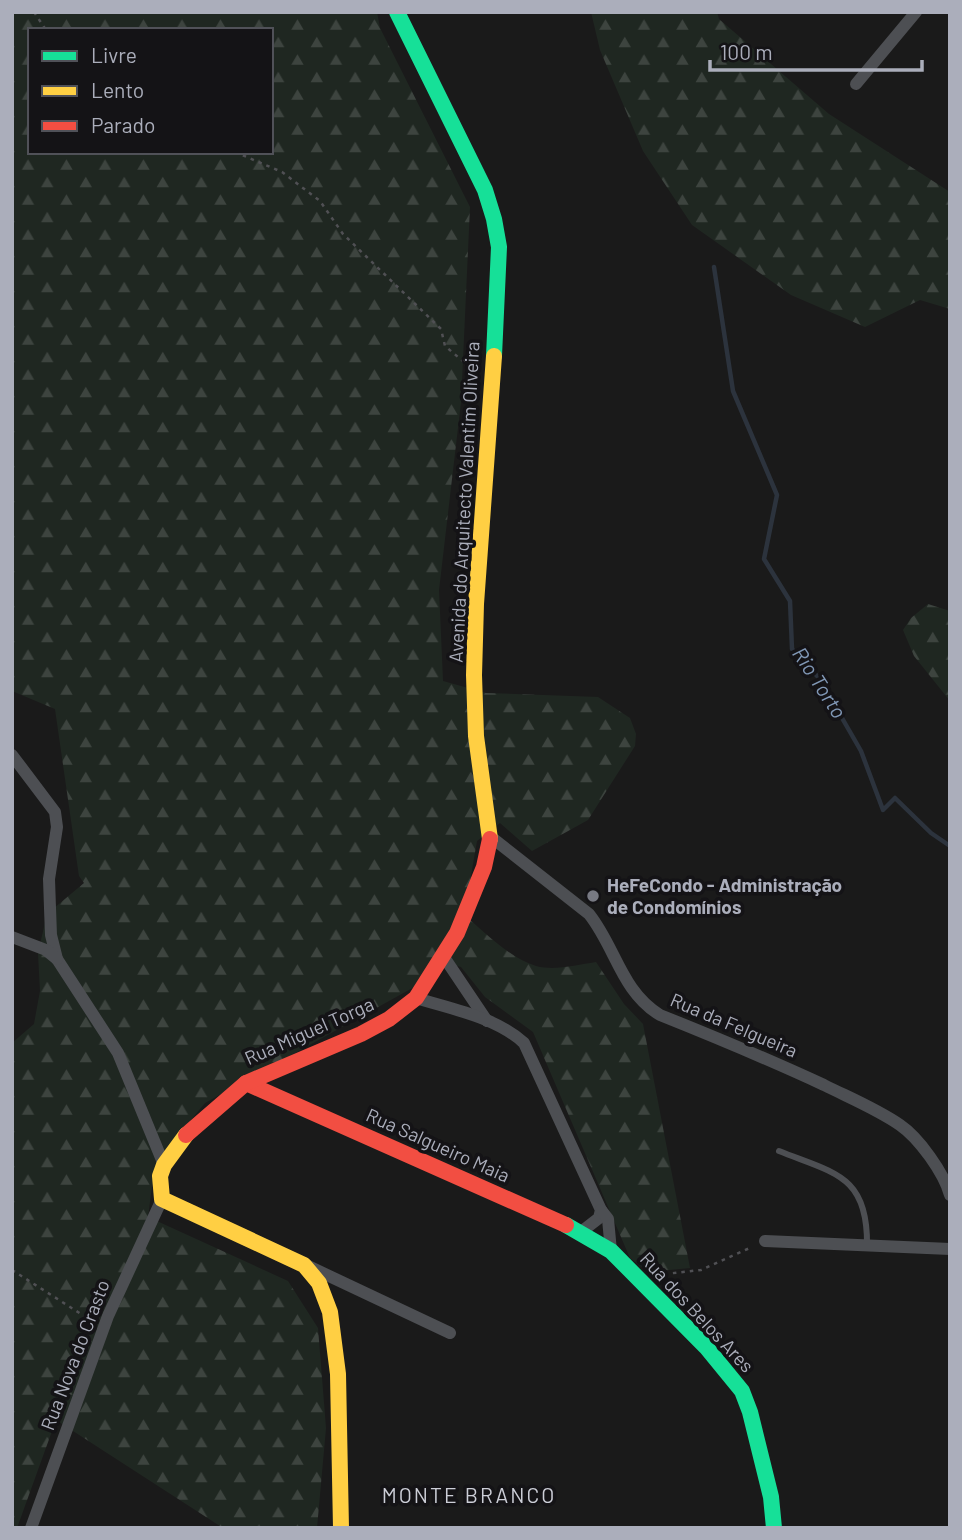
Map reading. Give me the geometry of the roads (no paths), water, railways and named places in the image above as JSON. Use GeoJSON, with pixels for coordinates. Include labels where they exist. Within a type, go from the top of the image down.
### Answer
{"type":"FeatureCollection","features":[{"type":"Feature","properties":{"kind":"street","name":"Avenida do Arquitecto Valentim Oliveira"},"geometry":{"type":"LineString","coordinates":[[397,12],[485,190],[499,247],[476,604],[474,675],[476,736],[491,837],[471,902],[443,957],[416,998]]}},
{"type":"Feature","properties":{"kind":"street"},"geometry":{"type":"LineString","coordinates":[[856,84],[916,12]]}},
{"type":"Feature","properties":{"kind":"street"},"geometry":{"type":"LineString","coordinates":[[12,755],[55,812],[57,827],[49,879],[51,936],[57,959]]}},
{"type":"Feature","properties":{"kind":"street","name":"Rua da Felgueira"},"geometry":{"type":"LineString","coordinates":[[491,837],[589,914],[601,929],[629,985],[646,1006],[660,1015],[761,1056],[875,1109],[903,1127],[925,1152],[938,1169],[950,1195]]}},
{"type":"Feature","properties":{"kind":"street"},"geometry":{"type":"LineString","coordinates":[[12,937],[46,950],[57,959],[118,1053],[164,1165],[160,1176],[162,1199],[450,1333]]}},
{"type":"Feature","properties":{"kind":"street"},"geometry":{"type":"LineString","coordinates":[[443,957],[486,1021]]}},
{"type":"Feature","properties":{"kind":"street"},"geometry":{"type":"LineString","coordinates":[[416,998],[486,1021],[516,1035],[524,1043],[601,1210],[608,1219],[611,1251]]}},
{"type":"Feature","properties":{"kind":"street","name":"Rua Miguel Torga"},"geometry":{"type":"LineString","coordinates":[[164,1165],[182,1139],[246,1083],[360,1034],[389,1019],[416,998]]}},
{"type":"Feature","properties":{"kind":"street","name":"Rua Salgueiro Maia"},"geometry":{"type":"LineString","coordinates":[[246,1083],[581,1232],[611,1251]]}},
{"type":"Feature","properties":{"kind":"street","name":"Rua Nova do Crasto"},"geometry":{"type":"LineString","coordinates":[[31,1528],[104,1327],[162,1199]]}},
{"type":"Feature","properties":{"kind":"street"},"geometry":{"type":"LineString","coordinates":[[581,1232],[599,1218],[601,1210]]}},
{"type":"Feature","properties":{"kind":"street"},"geometry":{"type":"LineString","coordinates":[[765,1241],[950,1249]]}},
{"type":"Feature","properties":{"kind":"street","name":"Rua dos Belos Ares"},"geometry":{"type":"LineString","coordinates":[[611,1251],[706,1347],[742,1391],[750,1412],[771,1497],[774,1528]]}},
{"type":"Feature","properties":{"kind":"street"},"geometry":{"type":"LineString","coordinates":[[304,1265],[319,1283],[331,1312],[338,1374],[341,1528]]}},
{"type":"Feature","properties":{"kind":"lane"},"geometry":{"type":"LineString","coordinates":[[779,1151],[837,1174],[855,1189],[867,1224],[867,1245]]}},
{"type":"Feature","properties":{"kind":"waterway","name":"Rio Torto"},"geometry":{"type":"LineString","coordinates":[[714,267],[733,391],[777,495],[764,559],[790,601],[792,649],[819,678],[861,751],[883,810],[895,798],[931,833],[950,846]]}},
{"type":"Feature","properties":{"kind":"place","name":"HeFeCondo - Administração de Condomínios"},"geometry":{"type":"Point","coordinates":[593,896]}},
{"type":"Feature","properties":{"kind":"district","name":"MONTE BRANCO"},"geometry":{"type":"Point","coordinates":[469,1496]}}]}
